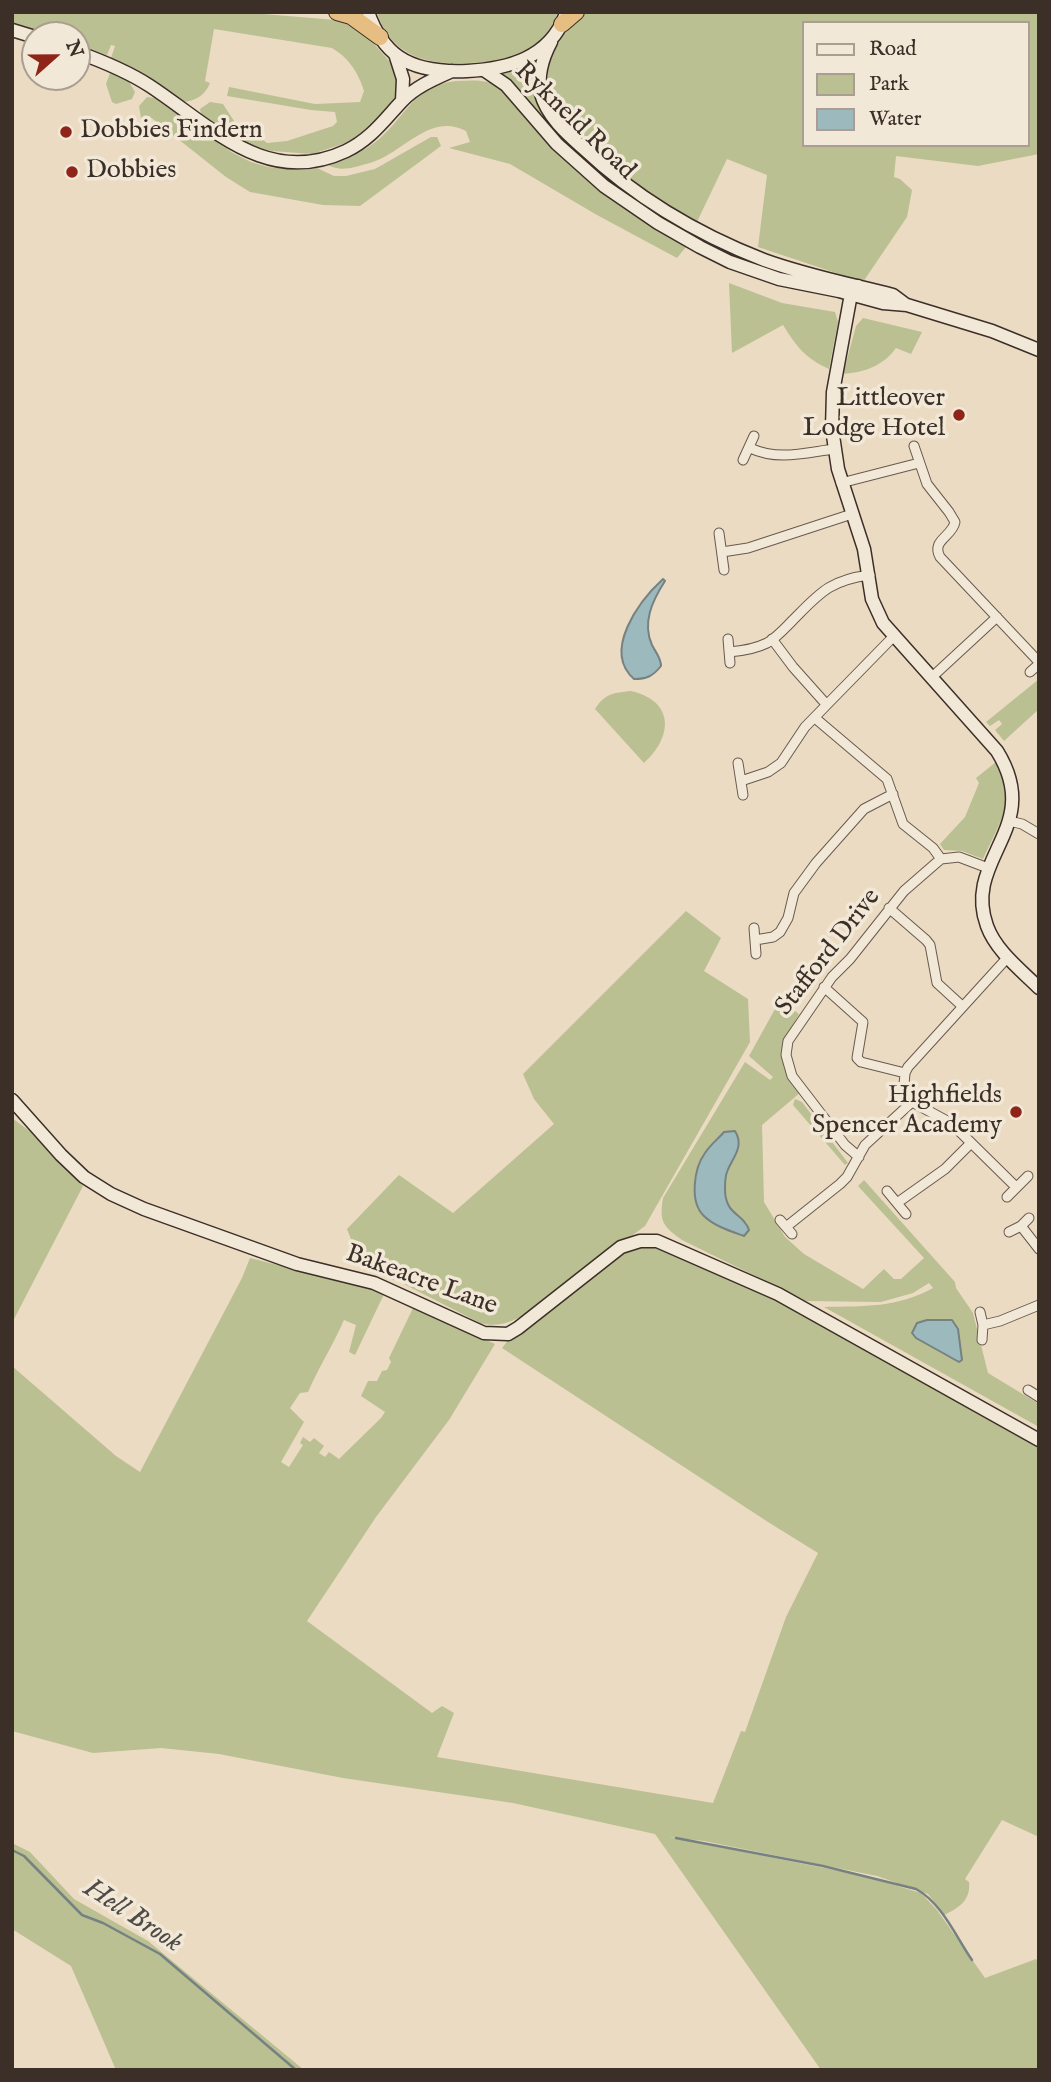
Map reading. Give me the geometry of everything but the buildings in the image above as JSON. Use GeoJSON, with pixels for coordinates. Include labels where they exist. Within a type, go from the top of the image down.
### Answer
{"type":"FeatureCollection","features":[{"type":"Feature","properties":{"kind":"highway"},"geometry":{"type":"LineString","coordinates":[[337,12],[351,16],[380,37]]}},
{"type":"Feature","properties":{"kind":"highway"},"geometry":{"type":"LineString","coordinates":[[564,18],[576,12]]}},
{"type":"Feature","properties":{"kind":"street"},"geometry":{"type":"LineString","coordinates":[[368,12],[380,37],[395,54],[417,65],[452,71],[484,70],[519,63],[551,42],[564,18]]}},
{"type":"Feature","properties":{"kind":"street","name":"Rykneld Road"},"geometry":{"type":"LineString","coordinates":[[551,42],[540,76],[540,90],[545,105],[563,129],[615,176],[674,216],[726,244],[787,268],[883,303],[907,305],[992,331],[1039,350]]}},
{"type":"Feature","properties":{"kind":"street"},"geometry":{"type":"LineString","coordinates":[[395,54],[403,79],[402,101]]}},
{"type":"Feature","properties":{"kind":"street"},"geometry":{"type":"LineString","coordinates":[[91,58],[147,85],[251,154],[284,163],[320,160],[354,147],[381,126],[402,101],[426,82],[452,71]]}},
{"type":"Feature","properties":{"kind":"street","name":"Rykneld Road"},"geometry":{"type":"LineString","coordinates":[[484,70],[506,85],[580,166],[630,206],[678,235],[730,261],[779,279],[824,289],[857,292]]}},
{"type":"Feature","properties":{"kind":"street"},"geometry":{"type":"LineString","coordinates":[[824,289],[838,300],[847,322]]}},
{"type":"Feature","properties":{"kind":"street"},"geometry":{"type":"LineString","coordinates":[[857,292],[858,309],[847,322],[833,392],[834,449],[841,483],[864,550],[876,611],[894,636],[1003,761],[1013,792],[1013,806],[988,867],[982,906],[990,934],[1008,957],[1037,983]]}},
{"type":"Feature","properties":{"kind":"street"},"geometry":{"type":"LineString","coordinates":[[743,460],[754,436]]}},
{"type":"Feature","properties":{"kind":"street"},"geometry":{"type":"LineString","coordinates":[[914,446],[927,484],[955,522],[953,531],[937,544],[936,550],[1039,663],[1030,672]]}},
{"type":"Feature","properties":{"kind":"street"},"geometry":{"type":"LineString","coordinates":[[750,447],[777,457],[834,449]]}},
{"type":"Feature","properties":{"kind":"street"},"geometry":{"type":"LineString","coordinates":[[841,483],[919,463]]}},
{"type":"Feature","properties":{"kind":"street"},"geometry":{"type":"LineString","coordinates":[[722,552],[748,548],[852,514]]}},
{"type":"Feature","properties":{"kind":"street"},"geometry":{"type":"LineString","coordinates":[[719,533],[724,570]]}},
{"type":"Feature","properties":{"kind":"street"},"geometry":{"type":"LineString","coordinates":[[728,639],[730,657],[772,639],[824,590],[844,579],[870,575]]}},
{"type":"Feature","properties":{"kind":"street"},"geometry":{"type":"LineString","coordinates":[[931,678],[997,617]]}},
{"type":"Feature","properties":{"kind":"street"},"geometry":{"type":"LineString","coordinates":[[741,781],[768,772],[780,763],[805,727],[894,636]]}},
{"type":"Feature","properties":{"kind":"street"},"geometry":{"type":"LineString","coordinates":[[772,639],[827,704]]}},
{"type":"Feature","properties":{"kind":"street"},"geometry":{"type":"LineString","coordinates":[[815,718],[882,772],[903,824],[933,848],[941,859],[959,857],[988,867]]}},
{"type":"Feature","properties":{"kind":"street"},"geometry":{"type":"LineString","coordinates":[[738,763],[743,795]]}},
{"type":"Feature","properties":{"kind":"street"},"geometry":{"type":"LineString","coordinates":[[755,940],[773,937],[780,932],[788,918],[794,893],[816,863],[864,809],[893,794]]}},
{"type":"Feature","properties":{"kind":"street"},"geometry":{"type":"LineString","coordinates":[[1009,821],[1022,824],[1039,834]]}},
{"type":"Feature","properties":{"kind":"street","name":"Stafford Drive"},"geometry":{"type":"LineString","coordinates":[[859,1157],[851,1152],[792,1076],[788,1064],[788,1041],[824,987],[850,959],[889,908],[941,859]]}},
{"type":"Feature","properties":{"kind":"street"},"geometry":{"type":"LineString","coordinates":[[889,908],[930,945],[937,983],[961,1006]]}},
{"type":"Feature","properties":{"kind":"street"},"geometry":{"type":"LineString","coordinates":[[754,928],[755,954]]}},
{"type":"Feature","properties":{"kind":"street"},"geometry":{"type":"LineString","coordinates":[[1008,957],[961,1006],[905,1073],[904,1085],[912,1102],[940,1116],[1016,1187]]}},
{"type":"Feature","properties":{"kind":"street"},"geometry":{"type":"LineString","coordinates":[[824,987],[863,1022],[857,1058],[862,1062],[905,1073]]}},
{"type":"Feature","properties":{"kind":"street","name":"Bakeacre Lane"},"geometry":{"type":"LineString","coordinates":[[12,1100],[69,1162],[85,1177],[111,1194],[144,1209],[297,1264],[374,1283],[484,1333],[508,1334],[621,1247],[640,1241],[657,1241],[778,1294],[1039,1440]]}},
{"type":"Feature","properties":{"kind":"street"},"geometry":{"type":"LineString","coordinates":[[786,1227],[840,1184],[874,1136],[912,1102]]}},
{"type":"Feature","properties":{"kind":"street"},"geometry":{"type":"LineString","coordinates":[[897,1203],[945,1169],[971,1143]]}},
{"type":"Feature","properties":{"kind":"street"},"geometry":{"type":"LineString","coordinates":[[1007,1197],[1028,1176]]}},
{"type":"Feature","properties":{"kind":"street"},"geometry":{"type":"LineString","coordinates":[[887,1191],[906,1214]]}},
{"type":"Feature","properties":{"kind":"street"},"geometry":{"type":"LineString","coordinates":[[1009,1232],[1029,1218]]}},
{"type":"Feature","properties":{"kind":"street"},"geometry":{"type":"LineString","coordinates":[[1021,1226],[1039,1250]]}},
{"type":"Feature","properties":{"kind":"street"},"geometry":{"type":"LineString","coordinates":[[983,1325],[1039,1306]]}},
{"type":"Feature","properties":{"kind":"street"},"geometry":{"type":"LineString","coordinates":[[980,1311],[982,1340]]}},
{"type":"Feature","properties":{"kind":"street"},"geometry":{"type":"LineString","coordinates":[[1028,1391],[1039,1397]]}},
{"type":"Feature","properties":{"kind":"green space"},"geometry":{"type":"Polygon","coordinates":[[[12,12],[239,12],[336,20],[356,28],[368,37],[390,62],[399,78],[394,101],[371,129],[352,141],[312,154],[272,151],[255,147],[230,135],[201,114],[200,109],[210,102],[223,104],[238,127],[246,128],[253,124],[267,143],[287,141],[333,126],[337,122],[335,112],[227,96],[229,87],[315,104],[360,102],[364,91],[359,78],[348,61],[332,48],[214,29],[205,81],[210,83],[199,97],[182,102],[146,77],[111,58],[115,46],[111,45],[107,55],[91,50],[91,21],[21,21],[21,26],[12,23],[12,12]]]}},
{"type":"Feature","properties":{"kind":"green space"},"geometry":{"type":"Polygon","coordinates":[[[377,12],[558,12],[543,38],[522,54],[496,61],[452,63],[424,59],[401,48],[383,27],[377,12]]]}},
{"type":"Feature","properties":{"kind":"green space"},"geometry":{"type":"Polygon","coordinates":[[[585,12],[1039,12],[1039,154],[978,166],[896,156],[894,177],[912,190],[907,217],[863,282],[758,247],[767,175],[727,159],[696,224],[623,175],[554,109],[547,87],[548,62],[561,38],[585,12]]]}},
{"type":"Feature","properties":{"kind":"green space"},"geometry":{"type":"Polygon","coordinates":[[[537,59],[544,113],[688,231],[687,233],[684,234],[620,192],[566,146],[502,74],[537,59]]]}},
{"type":"Feature","properties":{"kind":"green space"},"geometry":{"type":"Polygon","coordinates":[[[110,73],[128,80],[135,92],[132,99],[116,104],[112,102],[106,84],[110,73]]]}},
{"type":"Feature","properties":{"kind":"green space"},"geometry":{"type":"Polygon","coordinates":[[[456,81],[483,81],[498,87],[520,108],[552,147],[599,189],[686,247],[677,258],[510,164],[449,148],[470,142],[466,131],[455,127],[444,126],[424,132],[371,163],[345,169],[328,165],[354,155],[378,140],[420,95],[429,89],[456,81]]]}},
{"type":"Feature","properties":{"kind":"green space"},"geometry":{"type":"Polygon","coordinates":[[[147,97],[154,98],[233,153],[268,167],[298,170],[317,168],[334,176],[346,176],[375,169],[431,137],[437,137],[441,146],[360,206],[323,205],[250,192],[226,177],[149,116],[141,118],[139,106],[147,97]]]}},
{"type":"Feature","properties":{"kind":"green space"},"geometry":{"type":"Polygon","coordinates":[[[729,283],[782,303],[835,312],[838,322],[829,369],[802,351],[783,325],[732,353],[729,283]]]}},
{"type":"Feature","properties":{"kind":"green space"},"geometry":{"type":"Polygon","coordinates":[[[863,318],[922,332],[911,354],[896,348],[873,367],[843,374],[856,326],[863,318]]]}},
{"type":"Feature","properties":{"kind":"green space"},"geometry":{"type":"Polygon","coordinates":[[[1039,679],[1039,709],[1004,741],[995,730],[1002,724],[999,720],[990,726],[986,722],[1039,679]]]}},
{"type":"Feature","properties":{"kind":"green space"},"geometry":{"type":"Polygon","coordinates":[[[631,691],[656,703],[665,721],[660,742],[644,763],[595,709],[610,695],[631,691]]]}},
{"type":"Feature","properties":{"kind":"green space"},"geometry":{"type":"Polygon","coordinates":[[[996,762],[1002,776],[1006,800],[1000,822],[983,859],[962,851],[944,850],[940,844],[965,817],[979,783],[976,778],[996,762]]]}},
{"type":"Feature","properties":{"kind":"green space"},"geometry":{"type":"Polygon","coordinates":[[[686,911],[721,938],[704,971],[748,999],[750,1042],[645,1226],[529,1312],[499,1324],[480,1323],[400,1282],[363,1269],[347,1229],[399,1175],[453,1213],[554,1124],[534,1099],[523,1074],[686,911]]]}},
{"type":"Feature","properties":{"kind":"green space"},"geometry":{"type":"Polygon","coordinates":[[[780,1000],[799,1014],[787,1037],[783,1053],[787,1070],[801,1092],[762,1125],[764,1202],[785,1237],[804,1254],[863,1289],[884,1269],[894,1279],[901,1279],[924,1258],[858,1186],[864,1180],[955,1282],[956,1288],[973,1313],[988,1373],[1039,1404],[1039,1427],[824,1307],[893,1303],[933,1288],[929,1283],[913,1293],[881,1302],[806,1301],[682,1240],[670,1231],[662,1218],[663,1198],[745,1062],[770,1080],[773,1077],[749,1056],[780,1000]],[[726,1175],[695,1191],[697,1201],[700,1209],[711,1221],[744,1236],[747,1223],[730,1208],[726,1197],[726,1175]]]}},
{"type":"Feature","properties":{"kind":"green space"},"geometry":{"type":"Polygon","coordinates":[[[795,1099],[802,1102],[848,1163],[845,1165],[793,1105],[795,1099]]]}},
{"type":"Feature","properties":{"kind":"green space"},"geometry":{"type":"Polygon","coordinates":[[[12,1118],[35,1135],[83,1186],[12,1323],[12,1118]]]}},
{"type":"Feature","properties":{"kind":"green space"},"geometry":{"type":"Polygon","coordinates":[[[640,1241],[752,1282],[1039,1440],[1039,1837],[1002,1820],[965,1879],[969,1882],[966,1899],[944,1915],[928,1894],[877,1876],[704,1841],[669,1837],[864,1876],[921,1893],[937,1910],[985,1978],[1036,1959],[1039,1964],[1039,2070],[821,2070],[655,1834],[513,1803],[343,1778],[219,1754],[161,1748],[93,1753],[12,1731],[12,1366],[116,1456],[140,1472],[250,1258],[385,1292],[355,1355],[349,1352],[356,1325],[344,1320],[308,1392],[300,1393],[290,1408],[304,1422],[281,1462],[289,1467],[303,1445],[300,1443],[303,1437],[310,1442],[314,1438],[324,1446],[319,1453],[325,1457],[329,1452],[339,1459],[381,1418],[385,1412],[361,1396],[368,1381],[377,1381],[382,1371],[387,1370],[391,1362],[389,1358],[414,1306],[495,1344],[449,1420],[376,1517],[307,1621],[432,1713],[442,1706],[454,1713],[437,1757],[713,1803],[741,1731],[745,1732],[786,1617],[818,1553],[502,1348],[518,1328],[640,1241]]]}},
{"type":"Feature","properties":{"kind":"green space"},"geometry":{"type":"Polygon","coordinates":[[[12,1843],[30,1852],[74,1899],[148,1941],[304,2070],[116,2070],[71,1966],[12,1929],[12,1843]]]}},
{"type":"Feature","properties":{"kind":"water"},"geometry":{"type":"Polygon","coordinates":[[[663,579],[665,581],[656,596],[648,620],[649,637],[661,666],[649,676],[634,679],[625,668],[623,641],[635,613],[663,579]]]}},
{"type":"Feature","properties":{"kind":"water"},"geometry":{"type":"Polygon","coordinates":[[[735,1131],[739,1142],[726,1174],[725,1189],[731,1209],[747,1224],[749,1230],[744,1236],[708,1220],[699,1210],[695,1194],[701,1159],[724,1132],[735,1131]]]}},
{"type":"Feature","properties":{"kind":"water"},"geometry":{"type":"Polygon","coordinates":[[[927,1320],[952,1320],[958,1329],[962,1360],[959,1362],[916,1338],[912,1333],[917,1323],[927,1320]]]}},
{"type":"Feature","properties":{"kind":"waterway"},"geometry":{"type":"LineString","coordinates":[[676,1838],[823,1866],[916,1889],[941,1912],[972,1960]]}},
{"type":"Feature","properties":{"kind":"waterway","name":"Hell Brook"},"geometry":{"type":"LineString","coordinates":[[12,1850],[24,1856],[82,1915],[103,1923],[160,1954],[296,2070]]}},
{"type":"Feature","properties":{"kind":"place","name":"Dobbies Findern"},"geometry":{"type":"Point","coordinates":[66,132]}},
{"type":"Feature","properties":{"kind":"place","name":"Dobbies"},"geometry":{"type":"Point","coordinates":[72,172]}},
{"type":"Feature","properties":{"kind":"place","name":"Littleover Lodge Hotel"},"geometry":{"type":"Point","coordinates":[959,415]}},
{"type":"Feature","properties":{"kind":"place","name":"Highfields Spencer Academy"},"geometry":{"type":"Point","coordinates":[1016,1112]}}]}
